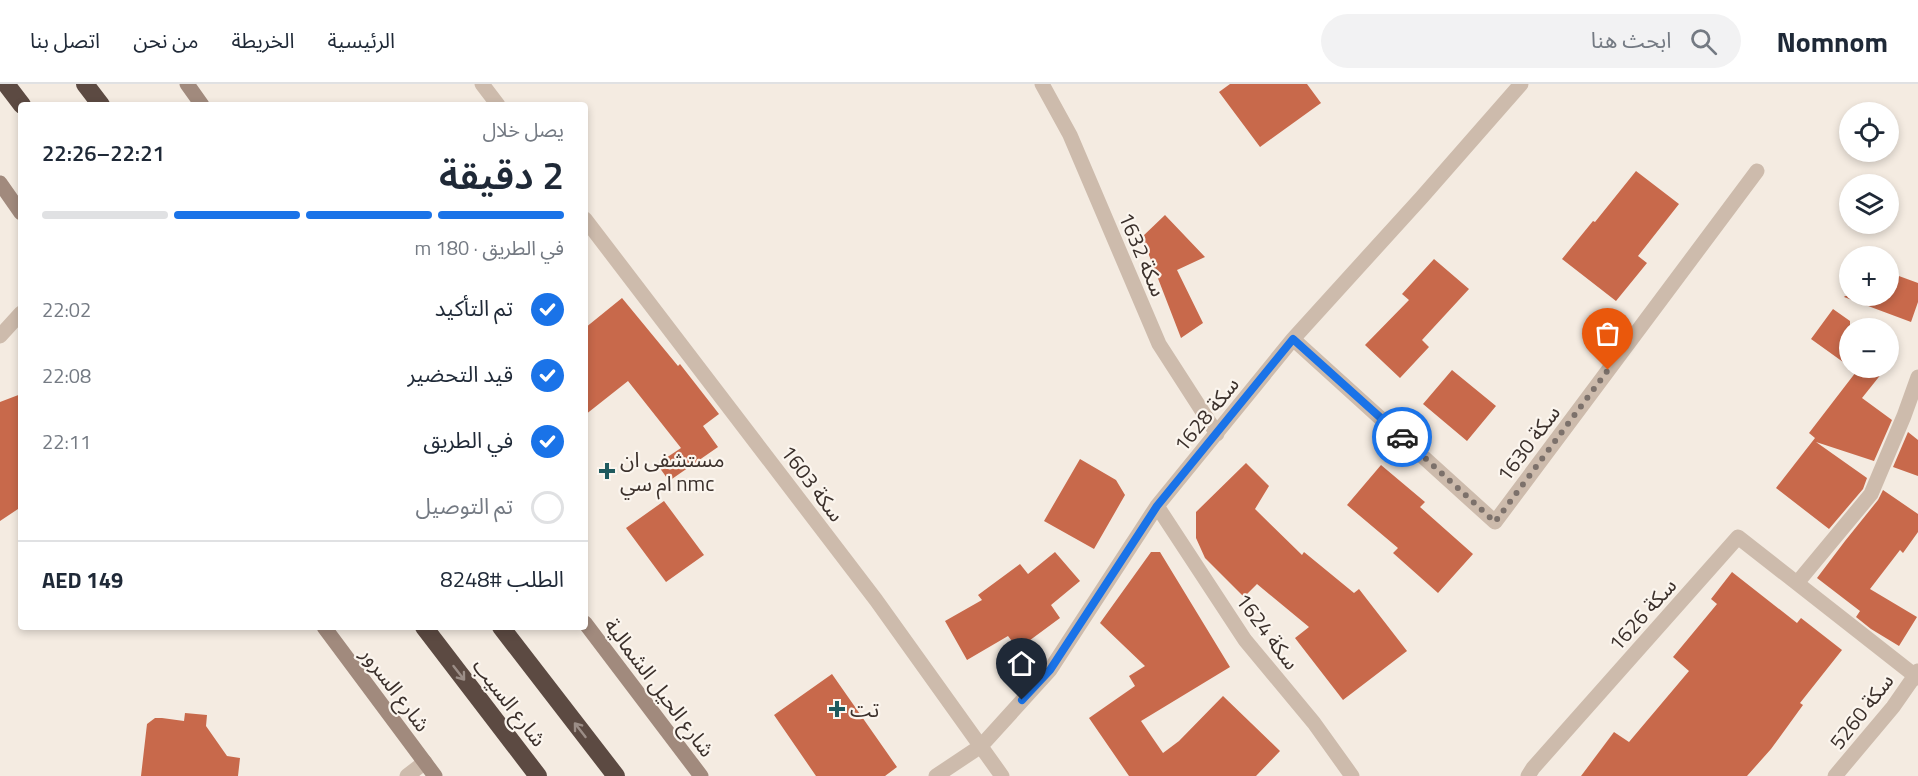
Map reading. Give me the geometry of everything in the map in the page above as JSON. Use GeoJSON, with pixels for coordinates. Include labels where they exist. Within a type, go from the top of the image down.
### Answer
{"type":"FeatureCollection","features":[{"type":"Feature","properties":{"kind":"highway"},"geometry":{"type":"LineString","coordinates":[[6,84],[20,102]]}},
{"type":"Feature","properties":{"kind":"highway"},"geometry":{"type":"LineString","coordinates":[[85,84],[99,102]]}},
{"type":"Feature","properties":{"kind":"highway","name":"شارع السيب"},"geometry":{"type":"LineString","coordinates":[[426,630],[538,776]]}},
{"type":"Feature","properties":{"kind":"highway","name":"شارع السيب"},"geometry":{"type":"LineString","coordinates":[[503,630],[616,776]]}},
{"type":"Feature","properties":{"kind":"street"},"geometry":{"type":"LineString","coordinates":[[187,84],[200,102]]}},
{"type":"Feature","properties":{"kind":"street"},"geometry":{"type":"LineString","coordinates":[[196,84],[205,102]]}},
{"type":"Feature","properties":{"kind":"street","name":"سكة 1632"},"geometry":{"type":"LineString","coordinates":[[1042,84],[1070,135],[1159,344],[1216,434]]}},
{"type":"Feature","properties":{"kind":"street","name":"سكة 1628"},"geometry":{"type":"LineString","coordinates":[[936,776],[981,746],[1050,670],[1157,506],[1293,339],[1521,84]]}},
{"type":"Feature","properties":{"kind":"street"},"geometry":{"type":"LineString","coordinates":[[489,87],[496,102]]}},
{"type":"Feature","properties":{"kind":"street","name":"سكة 1630"},"geometry":{"type":"LineString","coordinates":[[1293,339],[1495,522],[1757,171]]}},
{"type":"Feature","properties":{"kind":"street"},"geometry":{"type":"LineString","coordinates":[[0,183],[18,209]]}},
{"type":"Feature","properties":{"kind":"street","name":"سكة 1603"},"geometry":{"type":"LineString","coordinates":[[588,223],[876,600],[1002,776]]}},
{"type":"Feature","properties":{"kind":"street"},"geometry":{"type":"LineString","coordinates":[[0,336],[18,316]]}},
{"type":"Feature","properties":{"kind":"street"},"geometry":{"type":"LineString","coordinates":[[1797,583],[1871,494],[1918,377]]}},
{"type":"Feature","properties":{"kind":"street","name":"سكة 1624"},"geometry":{"type":"LineString","coordinates":[[1157,506],[1245,639],[1314,723],[1352,776]]}},
{"type":"Feature","properties":{"kind":"street","name":"سكة 1626"},"geometry":{"type":"LineString","coordinates":[[1528,776],[1738,537],[1917,675]]}},
{"type":"Feature","properties":{"kind":"street","name":"شارع الحيل الشمالية"},"geometry":{"type":"LineString","coordinates":[[588,627],[701,776]]}},
{"type":"Feature","properties":{"kind":"street","name":"شارع السرور"},"geometry":{"type":"LineString","coordinates":[[326,630],[435,776]]}},
{"type":"Feature","properties":{"kind":"street","name":"سكة 5260"},"geometry":{"type":"LineString","coordinates":[[1835,776],[1917,675]]}},
{"type":"Feature","properties":{"kind":"street"},"geometry":{"type":"LineString","coordinates":[[407,776],[425,762]]}},
{"type":"Feature","properties":{"kind":"building"},"geometry":{"type":"Polygon","coordinates":[[[1230,84],[1307,84],[1321,103],[1260,147],[1219,92],[1230,84]]]}},
{"type":"Feature","properties":{"kind":"building"},"geometry":{"type":"Polygon","coordinates":[[[1636,171],[1679,204],[1638,256],[1647,263],[1616,301],[1562,259],[1636,171]]]}},
{"type":"Feature","properties":{"kind":"building"},"geometry":{"type":"Polygon","coordinates":[[[1165,215],[1205,257],[1177,270],[1203,323],[1181,338],[1142,237],[1165,215]]]}},
{"type":"Feature","properties":{"kind":"building"},"geometry":{"type":"Polygon","coordinates":[[[1434,259],[1469,289],[1422,340],[1429,347],[1400,378],[1365,345],[1409,300],[1402,294],[1434,259]]]}},
{"type":"Feature","properties":{"kind":"building"},"geometry":{"type":"Polygon","coordinates":[[[1899,276],[1918,283],[1918,302],[1911,322],[1868,306],[1899,306],[1899,276]]]}},
{"type":"Feature","properties":{"kind":"building"},"geometry":{"type":"Polygon","coordinates":[[[622,298],[678,366],[680,364],[719,414],[703,426],[718,447],[669,481],[657,464],[681,448],[628,381],[588,413],[588,326],[622,298]]]}},
{"type":"Feature","properties":{"kind":"building"},"geometry":{"type":"Polygon","coordinates":[[[1833,309],[1846,318],[1839,318],[1839,359],[1811,339],[1833,309]]]}},
{"type":"Feature","properties":{"kind":"building"},"geometry":{"type":"Polygon","coordinates":[[[1452,370],[1496,406],[1467,441],[1423,404],[1452,370]]]}},
{"type":"Feature","properties":{"kind":"building"},"geometry":{"type":"Polygon","coordinates":[[[1851,378],[1878,378],[1862,398],[1892,420],[1874,461],[1816,442],[1867,478],[1863,489],[1829,529],[1776,488],[1815,438],[1809,433],[1851,378]]]}},
{"type":"Feature","properties":{"kind":"building"},"geometry":{"type":"Polygon","coordinates":[[[18,395],[18,509],[0,521],[0,402],[18,395]]]}},
{"type":"Feature","properties":{"kind":"building"},"geometry":{"type":"Polygon","coordinates":[[[1908,432],[1918,440],[1918,476],[1893,467],[1908,432]]]}},
{"type":"Feature","properties":{"kind":"building"},"geometry":{"type":"Polygon","coordinates":[[[1080,459],[1116,480],[1125,495],[1094,549],[1044,521],[1080,459]]]}},
{"type":"Feature","properties":{"kind":"building"},"geometry":{"type":"Polygon","coordinates":[[[1246,463],[1269,486],[1255,509],[1302,555],[1304,552],[1354,593],[1359,589],[1407,651],[1343,700],[1295,638],[1309,627],[1257,584],[1244,597],[1205,558],[1196,538],[1196,512],[1246,463]]]}},
{"type":"Feature","properties":{"kind":"building"},"geometry":{"type":"Polygon","coordinates":[[[1381,465],[1425,502],[1420,507],[1473,554],[1438,593],[1393,553],[1398,548],[1347,505],[1381,465]]]}},
{"type":"Feature","properties":{"kind":"building"},"geometry":{"type":"Polygon","coordinates":[[[1883,490],[1918,514],[1918,532],[1903,553],[1900,550],[1870,589],[1917,617],[1899,646],[1856,617],[1860,611],[1817,578],[1878,500],[1883,490]]]}},
{"type":"Feature","properties":{"kind":"building"},"geometry":{"type":"Polygon","coordinates":[[[664,501],[704,555],[666,582],[626,528],[664,501]]]}},
{"type":"Feature","properties":{"kind":"building"},"geometry":{"type":"Polygon","coordinates":[[[1055,552],[1080,581],[1051,605],[1060,618],[1018,649],[1008,636],[967,660],[945,621],[982,600],[978,595],[1020,564],[1028,574],[1055,552]]]}},
{"type":"Feature","properties":{"kind":"building"},"geometry":{"type":"Polygon","coordinates":[[[1151,552],[1160,552],[1230,667],[1141,721],[1163,753],[1179,741],[1223,696],[1280,751],[1256,776],[1129,776],[1089,718],[1135,686],[1129,676],[1145,666],[1100,623],[1151,552]]]}},
{"type":"Feature","properties":{"kind":"building"},"geometry":{"type":"Polygon","coordinates":[[[1732,572],[1797,623],[1801,618],[1842,650],[1800,703],[1803,705],[1771,749],[1747,776],[1581,776],[1614,732],[1629,742],[1689,671],[1673,657],[1717,604],[1711,599],[1732,572]]]}},
{"type":"Feature","properties":{"kind":"building"},"geometry":{"type":"Polygon","coordinates":[[[832,674],[897,767],[885,776],[816,776],[774,715],[832,674]]]}},
{"type":"Feature","properties":{"kind":"building"},"geometry":{"type":"Polygon","coordinates":[[[185,713],[207,715],[206,726],[227,756],[240,758],[238,776],[141,776],[147,724],[155,718],[184,721],[185,713]]]}},
{"type":"Feature","properties":{"kind":"way so far"},"geometry":{"type":"LineString","coordinates":[[1402,437],[1495,522],[1608,370]]}},
{"type":"Feature","properties":{"kind":"place","name":"مستشفى ان ام سي nmc"},"geometry":{"type":"Point","coordinates":[607,471]}},
{"type":"Feature","properties":{"kind":"place","name":"تت"},"geometry":{"type":"Point","coordinates":[837,709]}},
{"type":"Feature","properties":{"kind":"route"},"geometry":{"type":"LineString","coordinates":[[1022,700],[1050,670],[1157,506],[1293,339],[1402,437]]}}]}
